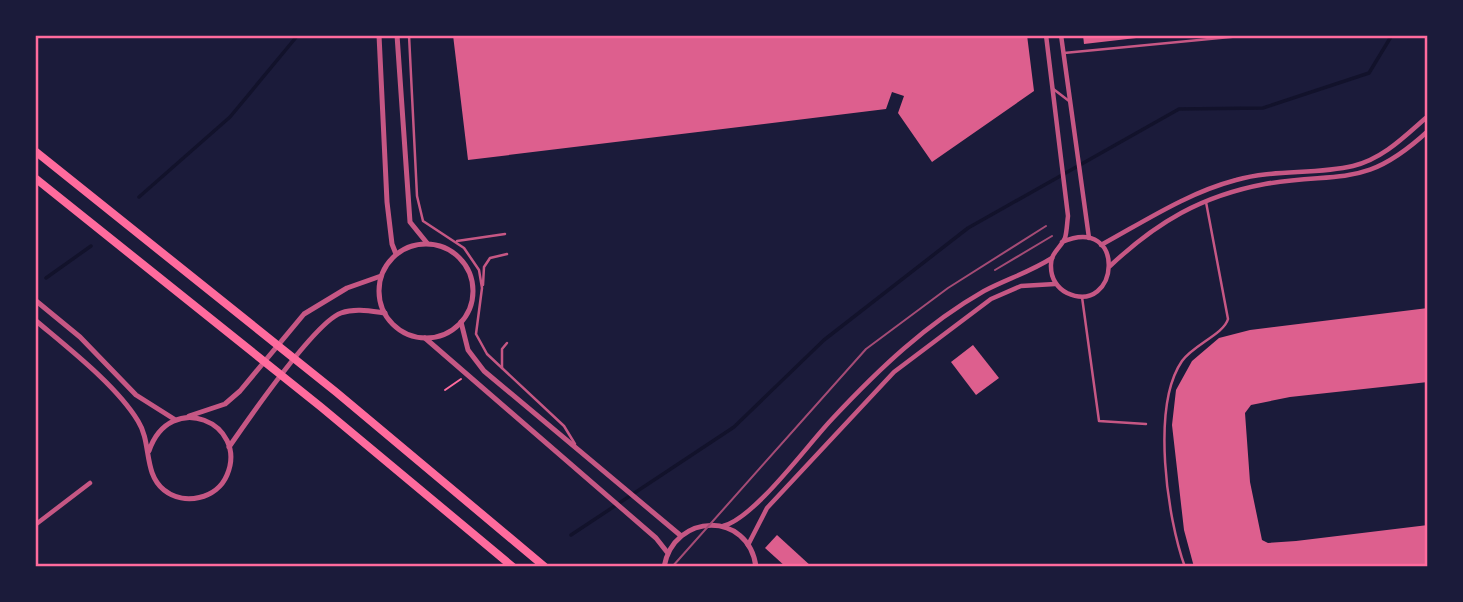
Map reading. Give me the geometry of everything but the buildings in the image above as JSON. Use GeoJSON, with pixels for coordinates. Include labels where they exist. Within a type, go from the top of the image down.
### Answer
{"type":"FeatureCollection","features":[{"type":"Feature","properties":{"kind":"highway"},"geometry":{"type":"LineString","coordinates":[[35,151],[336,393],[545,567]]}},
{"type":"Feature","properties":{"kind":"highway"},"geometry":{"type":"LineString","coordinates":[[35,178],[321,407],[513,567]]}},
{"type":"Feature","properties":{"kind":"street"},"geometry":{"type":"LineString","coordinates":[[379,35],[387,202],[396,254]]}},
{"type":"Feature","properties":{"kind":"street"},"geometry":{"type":"LineString","coordinates":[[397,35],[410,222],[427,243],[455,254],[471,279],[471,301],[461,322],[438,336],[425,338]]}},
{"type":"Feature","properties":{"kind":"street"},"geometry":{"type":"LineString","coordinates":[[1046,35],[1068,216],[1062,243],[1052,258],[1051,268],[1055,284]]}},
{"type":"Feature","properties":{"kind":"street"},"geometry":{"type":"LineString","coordinates":[[1062,35],[1082,205],[1089,238]]}},
{"type":"Feature","properties":{"kind":"street"},"geometry":{"type":"LineString","coordinates":[[1101,245],[1191,196],[1236,180],[1275,172],[1353,166],[1365,162],[1392,148],[1428,116]]}},
{"type":"Feature","properties":{"kind":"street"},"geometry":{"type":"LineString","coordinates":[[748,545],[765,511],[894,372],[991,299],[1021,286],[1055,284],[1068,293],[1082,296],[1096,292],[1106,282],[1110,265],[1146,233],[1206,201],[1264,185],[1359,175],[1388,162],[1427,132]]}},
{"type":"Feature","properties":{"kind":"street"},"geometry":{"type":"LineString","coordinates":[[1062,243],[1075,237],[1089,238],[1101,245],[1110,265]]}},
{"type":"Feature","properties":{"kind":"street"},"geometry":{"type":"LineString","coordinates":[[427,243],[411,246],[396,254],[381,276],[379,295],[385,313],[395,326],[425,338],[656,538],[667,552]]}},
{"type":"Feature","properties":{"kind":"street"},"geometry":{"type":"LineString","coordinates":[[664,567],[667,552],[680,535],[693,528],[732,524],[754,507],[817,434],[906,345],[984,291],[1052,258]]}},
{"type":"Feature","properties":{"kind":"street"},"geometry":{"type":"LineString","coordinates":[[149,451],[154,438],[174,419],[225,404],[240,391],[304,314],[347,288],[381,276]]}},
{"type":"Feature","properties":{"kind":"street"},"geometry":{"type":"LineString","coordinates":[[35,300],[80,337],[135,395],[174,419]]}},
{"type":"Feature","properties":{"kind":"street"},"geometry":{"type":"LineString","coordinates":[[229,447],[255,409],[308,345],[340,313],[362,310],[385,313]]}},
{"type":"Feature","properties":{"kind":"street"},"geometry":{"type":"LineString","coordinates":[[35,320],[128,406],[140,424],[149,451],[149,466],[159,485],[177,497],[192,499],[206,496],[223,482],[231,461],[229,447],[218,427],[198,417],[186,417]]}},
{"type":"Feature","properties":{"kind":"street"},"geometry":{"type":"LineString","coordinates":[[461,322],[468,349],[484,371],[680,535]]}},
{"type":"Feature","properties":{"kind":"street"},"geometry":{"type":"LineString","coordinates":[[35,525],[90,483]]}},
{"type":"Feature","properties":{"kind":"street"},"geometry":{"type":"LineString","coordinates":[[722,526],[737,533],[748,545],[756,567]]}},
{"type":"Feature","properties":{"kind":"lane"},"geometry":{"type":"LineString","coordinates":[[410,35],[417,196],[423,221],[464,248],[479,270],[482,288]]}},
{"type":"Feature","properties":{"kind":"lane"},"geometry":{"type":"LineString","coordinates":[[1064,54],[1251,35]]}},
{"type":"Feature","properties":{"kind":"lane"},"geometry":{"type":"LineString","coordinates":[[1052,88],[1069,101]]}},
{"type":"Feature","properties":{"kind":"lane"},"geometry":{"type":"LineString","coordinates":[[1427,132],[1428,160]]}},
{"type":"Feature","properties":{"kind":"lane"},"geometry":{"type":"LineString","coordinates":[[1185,567],[1170,488],[1164,404],[1173,375],[1181,362],[1195,346],[1221,330],[1228,319],[1206,201]]}},
{"type":"Feature","properties":{"kind":"lane"},"geometry":{"type":"LineString","coordinates":[[454,241],[505,234]]}},
{"type":"Feature","properties":{"kind":"lane"},"geometry":{"type":"LineString","coordinates":[[508,254],[490,258],[484,267],[476,334],[487,354],[564,426],[578,450]]}},
{"type":"Feature","properties":{"kind":"lane"},"geometry":{"type":"LineString","coordinates":[[1082,296],[1099,421],[1146,424]]}},
{"type":"Feature","properties":{"kind":"lane"},"geometry":{"type":"LineString","coordinates":[[502,368],[502,349],[507,342]]}},
{"type":"Feature","properties":{"kind":"path"},"geometry":{"type":"LineString","coordinates":[[445,390],[468,374]]}},
{"type":"Feature","properties":{"kind":"waterway"},"geometry":{"type":"LineString","coordinates":[[139,197],[230,117],[298,35]]}},
{"type":"Feature","properties":{"kind":"waterway"},"geometry":{"type":"LineString","coordinates":[[571,535],[734,427],[824,340],[968,228],[1179,109],[1263,108],[1369,73],[1392,35]]}},
{"type":"Feature","properties":{"kind":"waterway"},"geometry":{"type":"LineString","coordinates":[[46,278],[91,246]]}},
{"type":"Feature","properties":{"kind":"tram line"},"geometry":{"type":"LineString","coordinates":[[672,567],[866,349],[948,288],[1046,226]]}},
{"type":"Feature","properties":{"kind":"tram line"},"geometry":{"type":"LineString","coordinates":[[995,270],[1052,236]]}}]}
